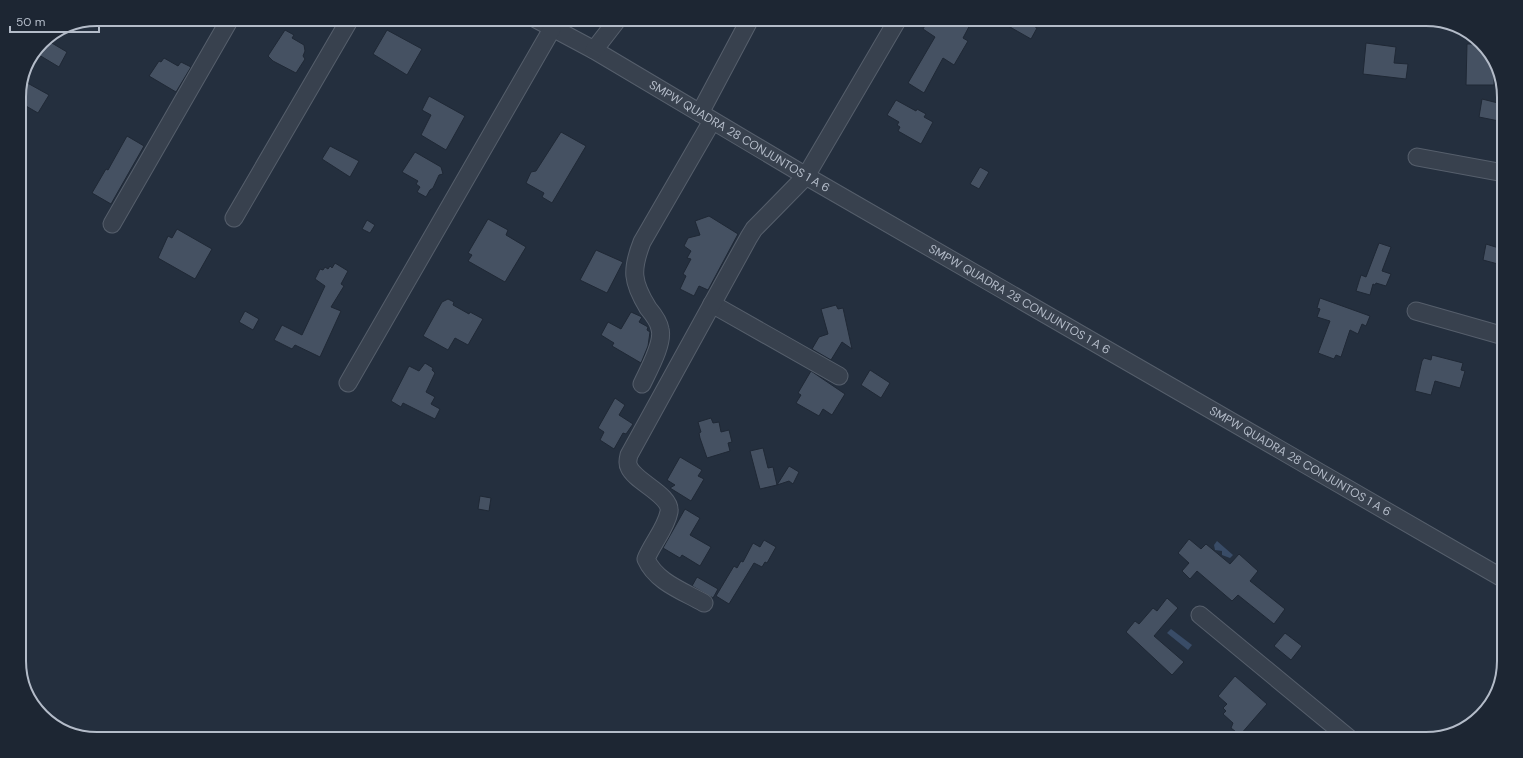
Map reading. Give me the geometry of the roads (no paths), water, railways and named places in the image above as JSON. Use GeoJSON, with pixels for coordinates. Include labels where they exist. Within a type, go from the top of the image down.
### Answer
{"type":"FeatureCollection","features":[{"type":"Feature","properties":{"kind":"street"},"geometry":{"type":"LineString","coordinates":[[112,224],[226,26]]}},
{"type":"Feature","properties":{"kind":"street"},"geometry":{"type":"LineString","coordinates":[[234,218],[346,26]]}},
{"type":"Feature","properties":{"kind":"street","name":"SMPW QUADRA 28 CONJUNTOS 1 A 6"},"geometry":{"type":"LineString","coordinates":[[547,26],[594,50],[806,176],[1497,575]]}},
{"type":"Feature","properties":{"kind":"street"},"geometry":{"type":"LineString","coordinates":[[594,50],[613,26]]}},
{"type":"Feature","properties":{"kind":"street"},"geometry":{"type":"LineString","coordinates":[[642,384],[660,341],[661,330],[634,281],[635,259],[642,242],[706,117],[747,26]]}},
{"type":"Feature","properties":{"kind":"street"},"geometry":{"type":"LineString","coordinates":[[704,603],[662,579],[650,569],[646,559],[669,513],[669,508],[667,502],[634,474],[628,466],[629,455],[754,229],[806,176],[894,26]]}},
{"type":"Feature","properties":{"kind":"street"},"geometry":{"type":"LineString","coordinates":[[348,383],[552,29]]}},
{"type":"Feature","properties":{"kind":"street"},"geometry":{"type":"LineString","coordinates":[[1417,157],[1497,173]]}},
{"type":"Feature","properties":{"kind":"street"},"geometry":{"type":"LineString","coordinates":[[712,304],[839,376]]}},
{"type":"Feature","properties":{"kind":"street"},"geometry":{"type":"LineString","coordinates":[[1416,311],[1497,334]]}},
{"type":"Feature","properties":{"kind":"street"},"geometry":{"type":"LineString","coordinates":[[1200,615],[1342,732]]}},
{"type":"Feature","properties":{"kind":"water"},"geometry":{"type":"Polygon","coordinates":[[[1217,541],[1233,555],[1230,558],[1222,555],[1222,551],[1215,550],[1214,545],[1217,541]]]}},
{"type":"Feature","properties":{"kind":"water"},"geometry":{"type":"Polygon","coordinates":[[[1171,629],[1192,645],[1188,650],[1167,633],[1171,629]]]}}]}
